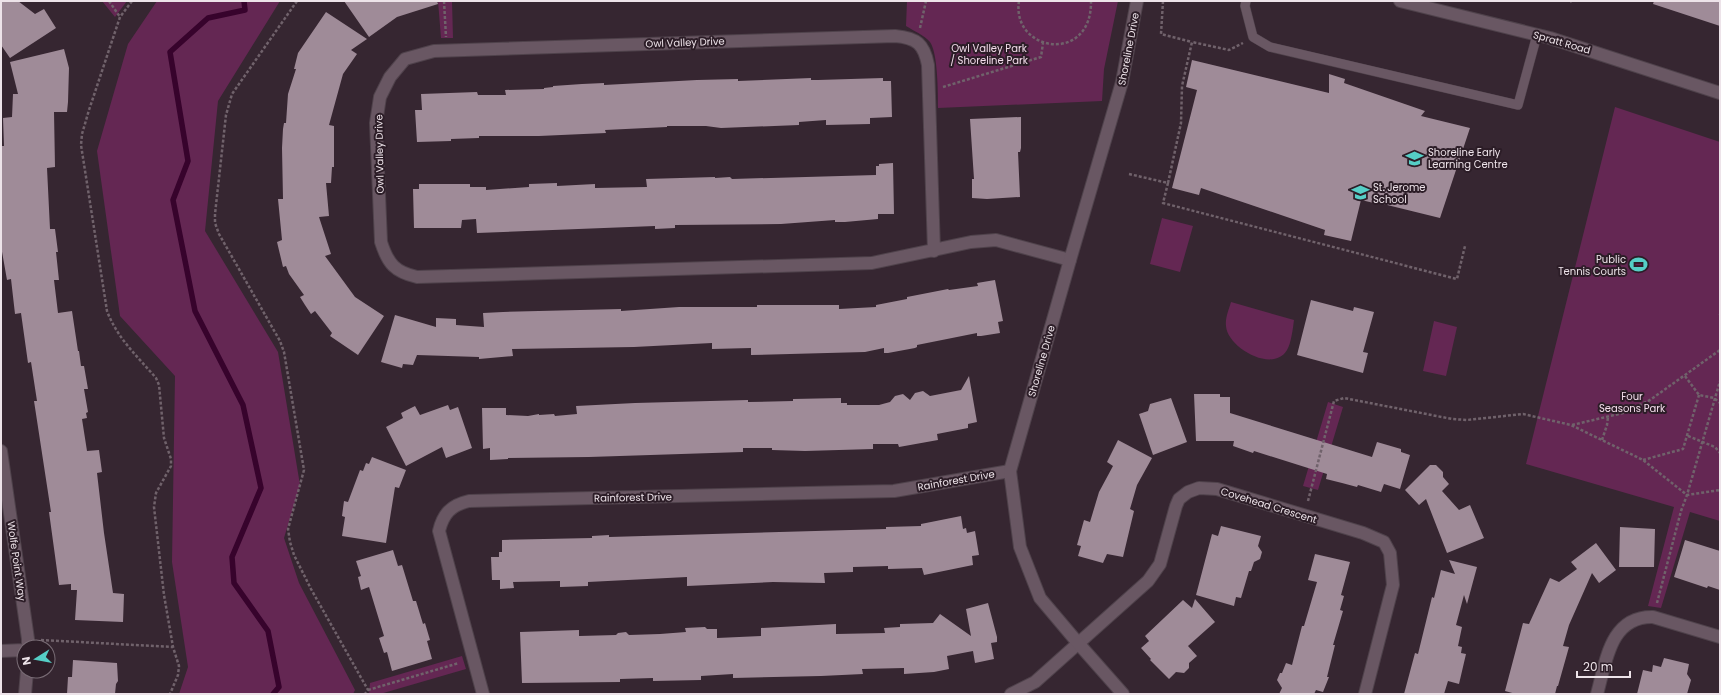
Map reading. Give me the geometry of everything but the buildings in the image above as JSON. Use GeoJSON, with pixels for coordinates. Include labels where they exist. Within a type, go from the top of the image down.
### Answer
{"type":"FeatureCollection","features":[{"type":"Feature","properties":{"kind":"street","name":"Shoreline Drive"},"geometry":{"type":"LineString","coordinates":[[1123,694],[1040,598],[1020,547],[1010,471],[1122,82],[1137,1]]}},
{"type":"Feature","properties":{"kind":"street","name":"Spratt Road"},"geometry":{"type":"LineString","coordinates":[[1400,1],[1537,35],[1627,62],[1720,93]]}},
{"type":"Feature","properties":{"kind":"street","name":"Owl Valley Drive"},"geometry":{"type":"LineString","coordinates":[[918,42],[907,37],[895,36],[447,50],[434,51],[405,59],[390,77],[380,98],[376,122],[381,242],[385,256],[393,267],[404,274],[417,277],[872,263],[971,242],[996,240],[1070,260]]}},
{"type":"Feature","properties":{"kind":"street"},"geometry":{"type":"LineString","coordinates":[[918,42],[926,56],[929,91],[934,251]]}},
{"type":"Feature","properties":{"kind":"street","name":"Wolfe Point Way"},"geometry":{"type":"LineString","coordinates":[[1,452],[26,639]]}},
{"type":"Feature","properties":{"kind":"street","name":"Rainforest Drive"},"geometry":{"type":"LineString","coordinates":[[483,694],[475,658],[439,531],[441,522],[446,513],[452,507],[460,503],[894,491],[1010,471]]}},
{"type":"Feature","properties":{"kind":"street","name":"Covehead Crescent"},"geometry":{"type":"LineString","coordinates":[[1011,694],[1035,682],[1148,581],[1158,569],[1160,564],[1179,499],[1188,492],[1199,488],[1217,489],[1363,533],[1384,542],[1390,553],[1393,585],[1366,694]]}},
{"type":"Feature","properties":{"kind":"street"},"geometry":{"type":"LineString","coordinates":[[1597,694],[1610,646],[1616,634],[1634,621],[1644,617],[1653,617],[1720,637]]}},
{"type":"Feature","properties":{"kind":"street"},"geometry":{"type":"LineString","coordinates":[[1,650],[16,647]]}},
{"type":"Feature","properties":{"kind":"street"},"geometry":{"type":"LineString","coordinates":[[25,694],[26,679]]}},
{"type":"Feature","properties":{"kind":"lane"},"geometry":{"type":"LineString","coordinates":[[1246,1],[1245,6],[1253,37],[1270,46],[1518,105],[1537,35]]}},
{"type":"Feature","properties":{"kind":"path"},"geometry":{"type":"LineString","coordinates":[[110,1],[120,17]]}},
{"type":"Feature","properties":{"kind":"path"},"geometry":{"type":"LineString","coordinates":[[132,1],[120,17],[89,110],[82,134],[81,145],[107,311],[118,334],[156,378],[159,385],[164,438],[171,459],[171,466],[156,493],[154,507],[164,595],[173,647],[179,666],[178,674],[170,694]]}},
{"type":"Feature","properties":{"kind":"path"},"geometry":{"type":"LineString","coordinates":[[297,1],[232,94],[226,115],[215,223],[224,244],[280,340],[287,365],[304,470],[288,529],[294,555],[311,589],[368,690]]}},
{"type":"Feature","properties":{"kind":"path"},"geometry":{"type":"LineString","coordinates":[[444,1],[447,50]]}},
{"type":"Feature","properties":{"kind":"path"},"geometry":{"type":"LineString","coordinates":[[918,42],[926,1]]}},
{"type":"Feature","properties":{"kind":"path"},"geometry":{"type":"LineString","coordinates":[[1019,1],[1018,8],[1020,21],[1027,32],[1043,43],[1055,45],[1068,42],[1079,36],[1087,26],[1091,14],[1091,1]]}},
{"type":"Feature","properties":{"kind":"path"},"geometry":{"type":"LineString","coordinates":[[1163,1],[1161,34],[1229,50],[1253,37]]}},
{"type":"Feature","properties":{"kind":"path"},"geometry":{"type":"LineString","coordinates":[[1192,42],[1182,86],[1181,123],[1163,203],[1457,279],[1465,246]]}},
{"type":"Feature","properties":{"kind":"path"},"geometry":{"type":"LineString","coordinates":[[929,91],[1041,57],[1043,43]]}},
{"type":"Feature","properties":{"kind":"path"},"geometry":{"type":"LineString","coordinates":[[1130,174],[1168,182]]}},
{"type":"Feature","properties":{"kind":"path"},"geometry":{"type":"LineString","coordinates":[[1571,425],[1623,413],[1650,400],[1720,350]]}},
{"type":"Feature","properties":{"kind":"path"},"geometry":{"type":"LineString","coordinates":[[1685,376],[1699,395],[1714,398],[1720,403]]}},
{"type":"Feature","properties":{"kind":"path"},"geometry":{"type":"LineString","coordinates":[[1653,617],[1681,511],[1720,380]]}},
{"type":"Feature","properties":{"kind":"path"},"geometry":{"type":"LineString","coordinates":[[1643,460],[1683,449],[1699,395]]}},
{"type":"Feature","properties":{"kind":"path"},"geometry":{"type":"LineString","coordinates":[[1304,515],[1334,401],[1338,399],[1350,398],[1452,419],[1467,420],[1522,414],[1571,425],[1643,460],[1687,495],[1720,490]]}},
{"type":"Feature","properties":{"kind":"path"},"geometry":{"type":"LineString","coordinates":[[1602,440],[1608,417]]}},
{"type":"Feature","properties":{"kind":"path"},"geometry":{"type":"LineString","coordinates":[[1688,436],[1715,447],[1720,453]]}},
{"type":"Feature","properties":{"kind":"path"},"geometry":{"type":"LineString","coordinates":[[56,645],[173,647]]}},
{"type":"Feature","properties":{"kind":"path"},"geometry":{"type":"LineString","coordinates":[[364,694],[368,690],[475,658]]}},
{"type":"Feature","properties":{"kind":"green space"},"geometry":{"type":"Polygon","coordinates":[[[102,1],[127,1],[115,17],[102,1]]]}},
{"type":"Feature","properties":{"kind":"green space"},"geometry":{"type":"Polygon","coordinates":[[[157,1],[280,1],[218,101],[205,231],[278,352],[300,485],[284,538],[299,583],[355,690],[353,694],[179,694],[188,667],[172,562],[175,376],[120,316],[97,151],[128,44],[157,1]]]}},
{"type":"Feature","properties":{"kind":"green space"},"geometry":{"type":"Polygon","coordinates":[[[438,1],[452,1],[453,38],[441,38],[438,1]]]}},
{"type":"Feature","properties":{"kind":"green space","name":"Owl Valley Park / Shoreline Park"},"geometry":{"type":"Polygon","coordinates":[[[907,1],[1118,1],[1104,69],[1102,101],[938,108],[937,74],[933,47],[925,37],[906,26],[907,1]]]}},
{"type":"Feature","properties":{"kind":"green space","name":"Four Seasons Park"},"geometry":{"type":"Polygon","coordinates":[[[1615,107],[1720,142],[1720,521],[1690,512],[1661,608],[1648,606],[1674,507],[1526,464],[1615,107]]]}},
{"type":"Feature","properties":{"kind":"green space"},"geometry":{"type":"Polygon","coordinates":[[[1162,218],[1193,226],[1180,272],[1150,264],[1162,218]]]}},
{"type":"Feature","properties":{"kind":"green space"},"geometry":{"type":"Polygon","coordinates":[[[1231,302],[1294,320],[1291,340],[1287,350],[1280,357],[1272,359],[1252,355],[1242,349],[1228,334],[1226,326],[1231,302]]]}},
{"type":"Feature","properties":{"kind":"green space"},"geometry":{"type":"Polygon","coordinates":[[[1434,321],[1457,327],[1446,376],[1423,371],[1434,321]]]}},
{"type":"Feature","properties":{"kind":"green space"},"geometry":{"type":"Polygon","coordinates":[[[1328,402],[1343,407],[1318,490],[1303,486],[1328,402]]]}},
{"type":"Feature","properties":{"kind":"green space"},"geometry":{"type":"Polygon","coordinates":[[[462,656],[466,669],[380,694],[369,694],[370,683],[462,656]]]}},
{"type":"Feature","properties":{"kind":"waterway"},"geometry":{"type":"LineString","coordinates":[[244,1],[245,10],[208,18],[170,52],[188,161],[173,200],[195,311],[243,405],[261,488],[232,557],[234,583],[268,631],[279,687],[273,694]]}},
{"type":"Feature","properties":{"kind":"place","name":"Shoreline Early Learning Centre"},"geometry":{"type":"Point","coordinates":[1415,158]}},
{"type":"Feature","properties":{"kind":"place","name":"St. Jerome School"},"geometry":{"type":"Point","coordinates":[1360,193]}},
{"type":"Feature","properties":{"kind":"place","name":"Public Tennis Courts"},"geometry":{"type":"Point","coordinates":[1639,265]}}]}
